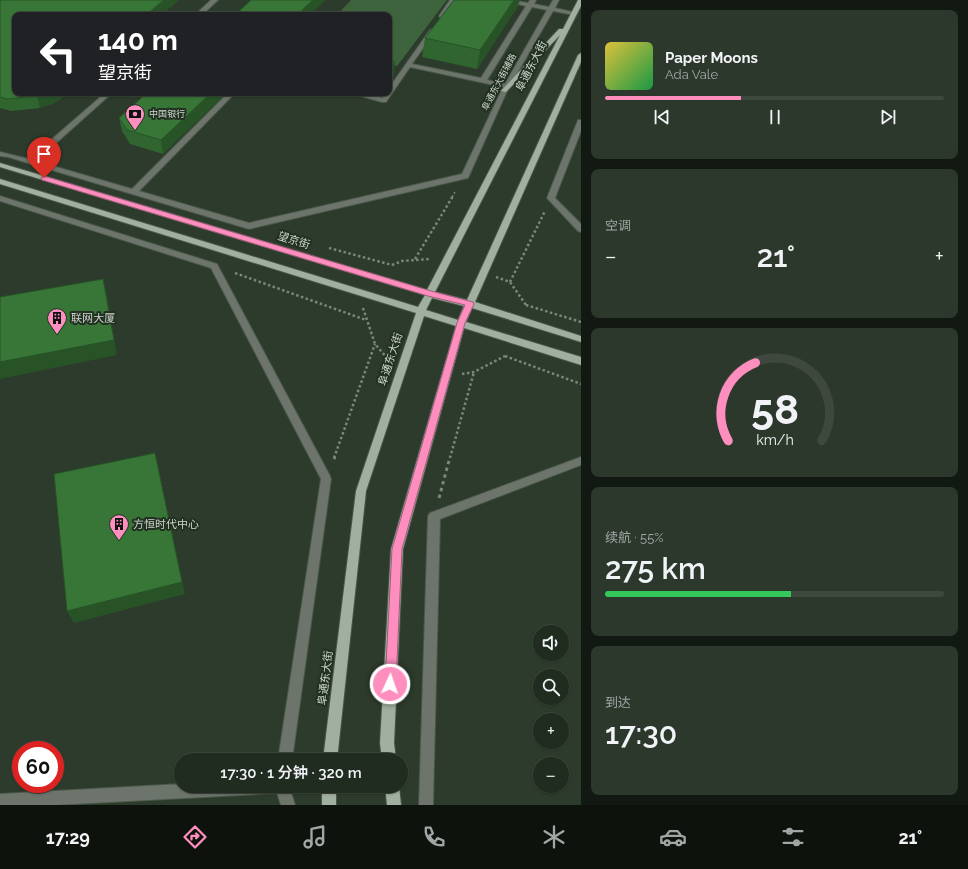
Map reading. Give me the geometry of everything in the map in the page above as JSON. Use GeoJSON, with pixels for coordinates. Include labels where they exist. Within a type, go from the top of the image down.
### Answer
{"type":"FeatureCollection","features":[{"type":"Feature","properties":{"kind":"main road","name":"阜通东大街"},"geometry":{"type":"LineString","coordinates":[[331,753],[361,491],[421,311],[581,0]]}},
{"type":"Feature","properties":{"kind":"main road"},"geometry":{"type":"LineString","coordinates":[[506,89],[569,22]]}},
{"type":"Feature","properties":{"kind":"main road"},"geometry":{"type":"LineString","coordinates":[[388,753],[387,743],[397,549],[461,323],[581,55]]}},
{"type":"Feature","properties":{"kind":"main road","name":"望京街"},"geometry":{"type":"LineString","coordinates":[[0,165],[581,338]]}},
{"type":"Feature","properties":{"kind":"main road"},"geometry":{"type":"LineString","coordinates":[[0,181],[581,361]]}},
{"type":"Feature","properties":{"kind":"main road"},"geometry":{"type":"LineString","coordinates":[[329,793],[329,805]]}},
{"type":"Feature","properties":{"kind":"main road"},"geometry":{"type":"LineString","coordinates":[[393,793],[394,805]]}},
{"type":"Feature","properties":{"kind":"street"},"geometry":{"type":"LineString","coordinates":[[201,12],[215,0]]}},
{"type":"Feature","properties":{"kind":"street"},"geometry":{"type":"LineString","coordinates":[[440,20],[453,0]]}},
{"type":"Feature","properties":{"kind":"street"},"geometry":{"type":"LineString","coordinates":[[502,0],[531,2],[551,9],[574,13]]}},
{"type":"Feature","properties":{"kind":"street","name":"阜通东大街辅路"},"geometry":{"type":"LineString","coordinates":[[465,176],[506,89],[556,0]]}},
{"type":"Feature","properties":{"kind":"street"},"geometry":{"type":"LineString","coordinates":[[483,81],[531,2]]}},
{"type":"Feature","properties":{"kind":"street"},"geometry":{"type":"LineString","coordinates":[[392,89],[435,26]]}},
{"type":"Feature","properties":{"kind":"street"},"geometry":{"type":"LineString","coordinates":[[396,69],[406,68],[483,81],[506,89]]}},
{"type":"Feature","properties":{"kind":"street"},"geometry":{"type":"LineString","coordinates":[[30,162],[106,96]]}},
{"type":"Feature","properties":{"kind":"street"},"geometry":{"type":"LineString","coordinates":[[133,192],[229,96]]}},
{"type":"Feature","properties":{"kind":"street"},"geometry":{"type":"LineString","coordinates":[[365,96],[384,101],[387,96]]}},
{"type":"Feature","properties":{"kind":"street"},"geometry":{"type":"LineString","coordinates":[[581,122],[551,198],[581,229]]}},
{"type":"Feature","properties":{"kind":"street"},"geometry":{"type":"LineString","coordinates":[[0,153],[249,226],[465,176]]}},
{"type":"Feature","properties":{"kind":"street"},"geometry":{"type":"LineString","coordinates":[[0,198],[214,266],[326,480],[287,753]]}},
{"type":"Feature","properties":{"kind":"street"},"geometry":{"type":"LineString","coordinates":[[426,805],[434,516],[581,461]]}},
{"type":"Feature","properties":{"kind":"street"},"geometry":{"type":"LineString","coordinates":[[0,801],[174,792]]}},
{"type":"Feature","properties":{"kind":"street"},"geometry":{"type":"LineString","coordinates":[[284,793],[288,805]]}},
{"type":"Feature","properties":{"kind":"path"},"geometry":{"type":"LineString","coordinates":[[415,259],[465,176]]}},
{"type":"Feature","properties":{"kind":"path"},"geometry":{"type":"LineString","coordinates":[[510,282],[551,198]]}},
{"type":"Feature","properties":{"kind":"path"},"geometry":{"type":"LineString","coordinates":[[389,268],[392,265],[402,261],[429,259]]}},
{"type":"Feature","properties":{"kind":"path"},"geometry":{"type":"LineString","coordinates":[[214,266],[366,320]]}},
{"type":"Feature","properties":{"kind":"path"},"geometry":{"type":"LineString","coordinates":[[494,277],[510,282],[526,305],[581,322]]}},
{"type":"Feature","properties":{"kind":"path"},"geometry":{"type":"LineString","coordinates":[[525,311],[526,305]]}},
{"type":"Feature","properties":{"kind":"path"},"geometry":{"type":"LineString","coordinates":[[363,308],[374,344],[387,358]]}},
{"type":"Feature","properties":{"kind":"path"},"geometry":{"type":"LineString","coordinates":[[326,480],[374,344]]}},
{"type":"Feature","properties":{"kind":"path"},"geometry":{"type":"LineString","coordinates":[[458,375],[474,372],[505,356],[507,352]]}},
{"type":"Feature","properties":{"kind":"path"},"geometry":{"type":"LineString","coordinates":[[505,356],[581,384]]}},
{"type":"Feature","properties":{"kind":"path"},"geometry":{"type":"LineString","coordinates":[[434,516],[474,372]]}},
{"type":"Feature","properties":{"kind":"green space"},"geometry":{"type":"Polygon","coordinates":[[[351,0],[447,0],[397,66],[392,65],[392,12],[340,12],[351,0]]]}},
{"type":"Feature","properties":{"kind":"building"},"geometry":{"type":"Polygon","coordinates":[[[0,0],[164,0],[150,12],[12,12],[12,96],[37,96],[7,99],[0,97],[0,0]]]}},
{"type":"Feature","properties":{"kind":"building"},"geometry":{"type":"Polygon","coordinates":[[[251,0],[313,0],[300,12],[238,12],[251,0]]]}},
{"type":"Feature","properties":{"kind":"building"},"geometry":{"type":"Polygon","coordinates":[[[454,0],[514,0],[480,50],[425,38],[454,0]]]}},
{"type":"Feature","properties":{"kind":"building"},"geometry":{"type":"Polygon","coordinates":[[[144,96],[208,96],[161,140],[127,130],[119,118],[144,96]]]}},
{"type":"Feature","properties":{"kind":"building","name":"联网大厦"},"geometry":{"type":"Polygon","coordinates":[[[103,279],[114,340],[0,362],[0,297],[103,279]]]}},
{"type":"Feature","properties":{"kind":"building","name":"方恒时代中心"},"geometry":{"type":"Polygon","coordinates":[[[155,453],[182,582],[67,611],[54,474],[155,453]]]}},
{"type":"Feature","properties":{"kind":"place","name":"中国银行"},"geometry":{"type":"Point","coordinates":[135,131]}},
{"type":"Feature","properties":{"kind":"place","name":"联网大厦"},"geometry":{"type":"Point","coordinates":[57,335]}},
{"type":"Feature","properties":{"kind":"place","name":"方恒时代中心"},"geometry":{"type":"Point","coordinates":[119,541]}},
{"type":"Feature","properties":{"kind":"route"},"geometry":{"type":"LineString","coordinates":[[44,178],[430,294],[470,304],[461,323],[397,549],[390,684]]}}]}
